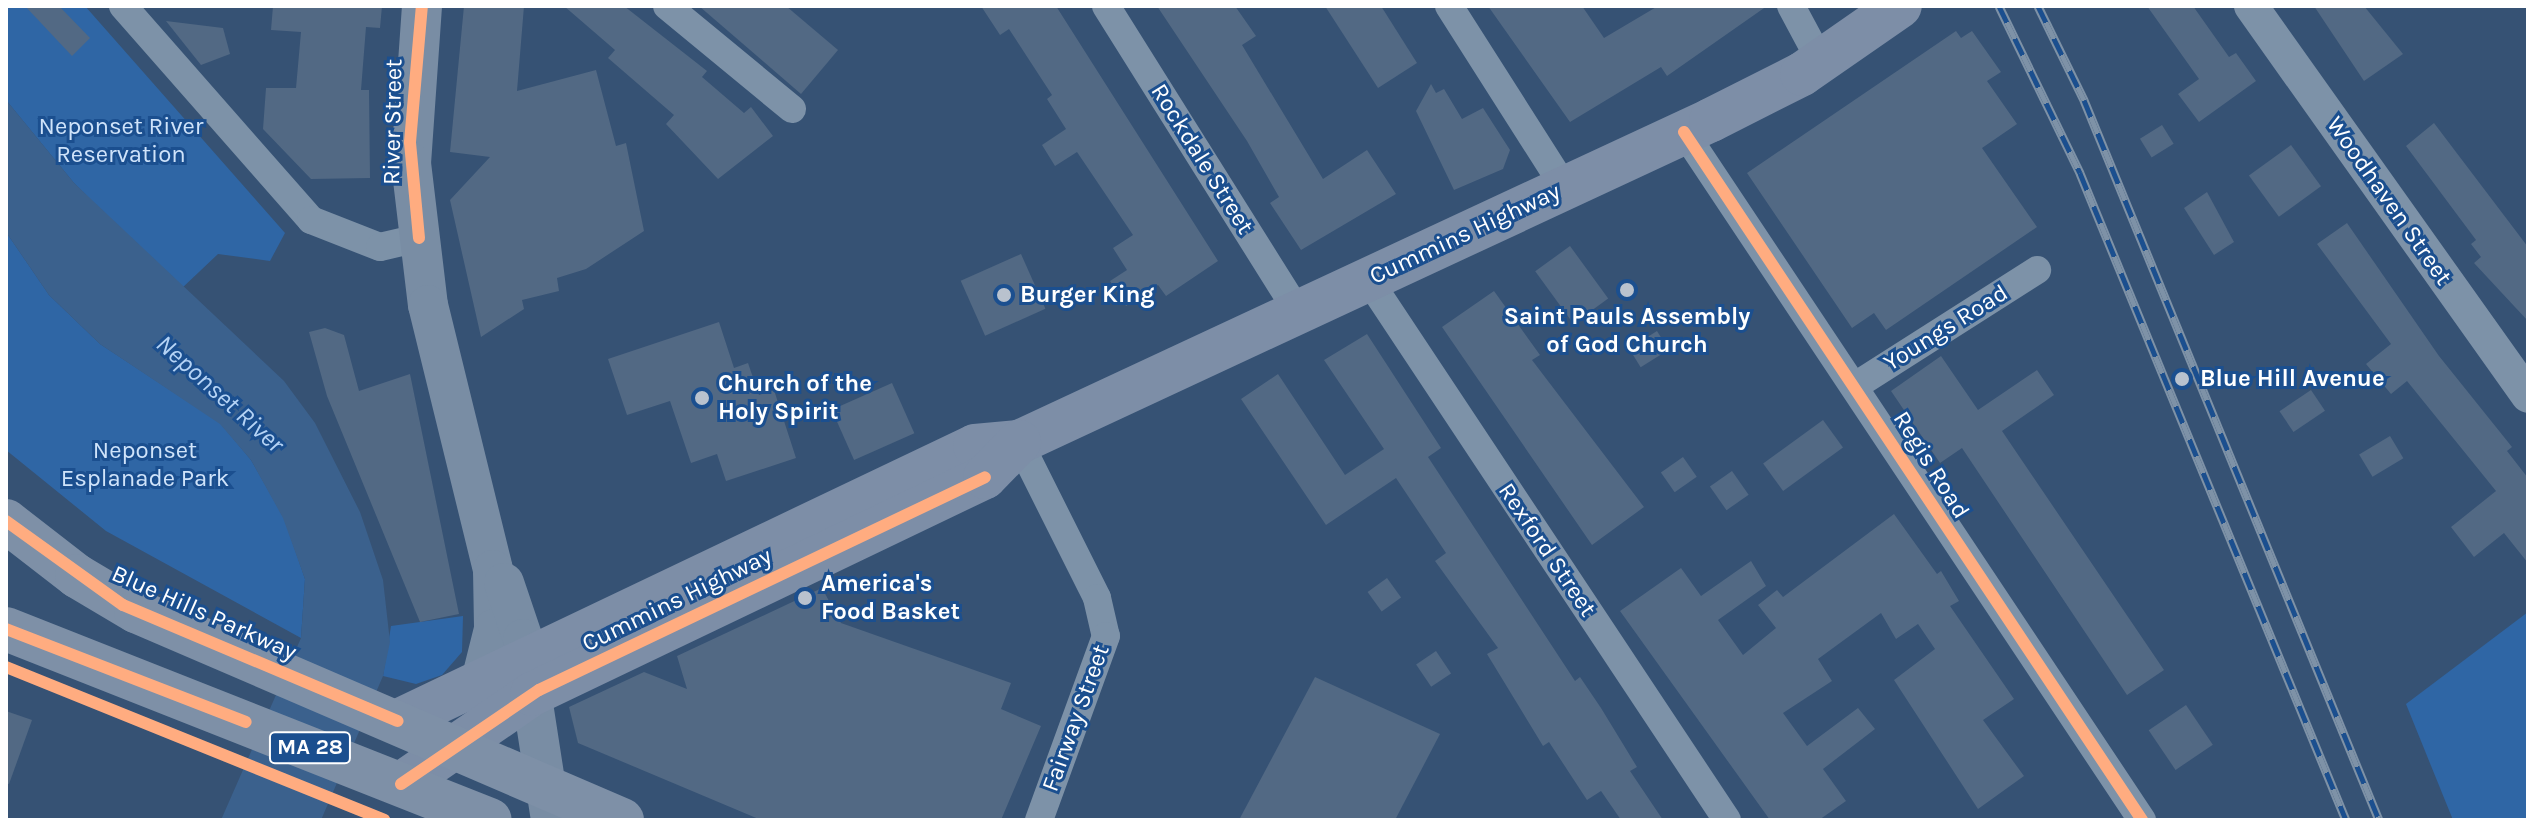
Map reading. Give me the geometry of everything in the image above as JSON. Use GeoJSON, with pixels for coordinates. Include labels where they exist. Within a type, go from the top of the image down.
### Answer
{"type":"FeatureCollection","features":[{"type":"Feature","properties":{"kind":"highway","name":"Blue Hills Parkway"},"geometry":{"type":"LineString","coordinates":[[6,521],[123,605],[456,746],[549,804]]}},
{"type":"Feature","properties":{"kind":"highway","name":"MA 28"},"geometry":{"type":"LineString","coordinates":[[6,629],[490,820]]}},
{"type":"Feature","properties":{"kind":"highway","name":"MA 28"},"geometry":{"type":"LineString","coordinates":[[549,804],[622,820]]}},
{"type":"Feature","properties":{"kind":"main road","name":"River Street"},"geometry":{"type":"LineString","coordinates":[[422,6],[410,128],[428,305],[489,547],[529,677],[549,804]]}},
{"type":"Feature","properties":{"kind":"main road","name":"Cummins Highway"},"geometry":{"type":"LineString","coordinates":[[398,721],[481,681],[529,677],[985,477],[1019,442],[1684,132],[1821,62],[1900,6]]}},
{"type":"Feature","properties":{"kind":"main road","name":"River Street"},"geometry":{"type":"LineString","coordinates":[[481,681],[494,629],[489,547]]}},
{"type":"Feature","properties":{"kind":"main road","name":"Cummins Highway"},"geometry":{"type":"LineString","coordinates":[[388,779],[456,746],[529,677]]}},
{"type":"Feature","properties":{"kind":"main road"},"geometry":{"type":"LineString","coordinates":[[388,779],[430,820]]}},
{"type":"Feature","properties":{"kind":"street"},"geometry":{"type":"LineString","coordinates":[[123,6],[311,220],[380,247],[419,238]]}},
{"type":"Feature","properties":{"kind":"street"},"geometry":{"type":"LineString","coordinates":[[667,6],[792,109]]}},
{"type":"Feature","properties":{"kind":"street","name":"Rockdale Street"},"geometry":{"type":"LineString","coordinates":[[1106,6],[1298,312]]}},
{"type":"Feature","properties":{"kind":"street"},"geometry":{"type":"LineString","coordinates":[[1449,6],[1565,188]]}},
{"type":"Feature","properties":{"kind":"street"},"geometry":{"type":"LineString","coordinates":[[1791,6],[1821,62]]}},
{"type":"Feature","properties":{"kind":"street","name":"Woodhaven Street"},"geometry":{"type":"LineString","coordinates":[[2251,6],[2528,396]]}},
{"type":"Feature","properties":{"kind":"street","name":"Regis Road"},"geometry":{"type":"LineString","coordinates":[[1684,132],[2142,820]]}},
{"type":"Feature","properties":{"kind":"street","name":"Youngs Road"},"geometry":{"type":"LineString","coordinates":[[1855,386],[2037,270]]}},
{"type":"Feature","properties":{"kind":"street","name":"Rexford Street"},"geometry":{"type":"LineString","coordinates":[[1368,279],[1727,820]]}},
{"type":"Feature","properties":{"kind":"street","name":"Fairway Street"},"geometry":{"type":"LineString","coordinates":[[1019,442],[1097,598],[1106,636],[1039,820]]}},
{"type":"Feature","properties":{"kind":"green space","name":"Neponset River Reservation"},"geometry":{"type":"Polygon","coordinates":[[[6,6],[85,6],[285,233],[270,261],[218,254],[181,289],[74,183],[6,100],[6,6]]]}},
{"type":"Feature","properties":{"kind":"green space","name":"Neponset Esplanade Park"},"geometry":{"type":"Polygon","coordinates":[[[6,232],[49,295],[100,344],[220,423],[251,460],[284,518],[305,579],[301,638],[106,531],[6,450],[6,232]]]}},
{"type":"Feature","properties":{"kind":"green space"},"geometry":{"type":"Polygon","coordinates":[[[2528,612],[2528,820],[2453,820],[2406,704],[2528,612]]]}},
{"type":"Feature","properties":{"kind":"green space"},"geometry":{"type":"Polygon","coordinates":[[[463,616],[462,652],[442,675],[416,684],[383,676],[391,626],[463,616]]]}},
{"type":"Feature","properties":{"kind":"water","name":"Neponset River"},"geometry":{"type":"Polygon","coordinates":[[[6,100],[74,183],[284,381],[315,423],[360,512],[383,580],[390,642],[383,676],[321,820],[221,820],[301,638],[305,579],[283,518],[251,460],[220,424],[100,344],[49,295],[6,232],[6,100]]]}},
{"type":"Feature","properties":{"kind":"building"},"geometry":{"type":"Polygon","coordinates":[[[25,6],[59,6],[90,38],[72,56],[25,6]]]}},
{"type":"Feature","properties":{"kind":"building"},"geometry":{"type":"Polygon","coordinates":[[[273,6],[382,6],[380,28],[366,27],[361,90],[369,90],[370,178],[311,179],[263,129],[266,88],[296,88],[301,32],[271,30],[273,6]]]}},
{"type":"Feature","properties":{"kind":"building"},"geometry":{"type":"Polygon","coordinates":[[[464,6],[524,6],[517,91],[596,70],[616,146],[626,143],[644,231],[586,269],[557,278],[559,291],[522,300],[524,309],[481,337],[450,200],[490,157],[450,152],[464,6]]]}},
{"type":"Feature","properties":{"kind":"building"},"geometry":{"type":"Polygon","coordinates":[[[564,6],[624,6],[707,71],[702,77],[744,113],[751,107],[773,136],[718,179],[666,124],[674,115],[608,58],[615,50],[564,6]]]}},
{"type":"Feature","properties":{"kind":"building"},"geometry":{"type":"Polygon","coordinates":[[[699,6],[786,6],[838,50],[801,94],[699,6]]]}},
{"type":"Feature","properties":{"kind":"building"},"geometry":{"type":"Polygon","coordinates":[[[981,6],[1056,6],[1218,261],[1166,296],[1158,285],[1126,306],[1110,281],[1127,270],[1113,248],[1133,235],[1077,152],[1055,166],[1042,145],[1066,129],[1047,99],[1052,95],[1009,29],[1000,35],[981,6]]]}},
{"type":"Feature","properties":{"kind":"building"},"geometry":{"type":"Polygon","coordinates":[[[1157,6],[1235,6],[1256,36],[1242,45],[1323,179],[1367,150],[1396,194],[1301,250],[1270,203],[1279,197],[1247,141],[1157,6]]]}},
{"type":"Feature","properties":{"kind":"building"},"geometry":{"type":"Polygon","coordinates":[[[1325,6],[1381,6],[1417,63],[1378,88],[1325,6]]]}},
{"type":"Feature","properties":{"kind":"building"},"geometry":{"type":"Polygon","coordinates":[[[1488,6],[1582,6],[1604,38],[1658,6],[1767,6],[1667,76],[1661,67],[1570,122],[1488,6]]]}},
{"type":"Feature","properties":{"kind":"building"},"geometry":{"type":"Polygon","coordinates":[[[2147,6],[2193,6],[2229,57],[2236,53],[2256,81],[2199,122],[2178,94],[2199,79],[2147,6]]]}},
{"type":"Feature","properties":{"kind":"building"},"geometry":{"type":"Polygon","coordinates":[[[2314,6],[2364,6],[2403,54],[2364,81],[2314,6]]]}},
{"type":"Feature","properties":{"kind":"building"},"geometry":{"type":"Polygon","coordinates":[[[166,21],[223,28],[230,54],[201,65],[166,21]]]}},
{"type":"Feature","properties":{"kind":"building"},"geometry":{"type":"Polygon","coordinates":[[[1956,31],[1961,38],[1972,31],[2001,72],[1987,81],[2017,124],[1982,148],[2037,227],[1886,330],[1874,313],[1852,328],[1747,173],[1956,31]]]}},
{"type":"Feature","properties":{"kind":"building"},"geometry":{"type":"Polygon","coordinates":[[[1431,84],[1436,93],[1444,89],[1462,119],[1483,108],[1510,150],[1503,169],[1454,190],[1416,111],[1431,84]]]}},
{"type":"Feature","properties":{"kind":"building"},"geometry":{"type":"Polygon","coordinates":[[[2434,123],[2528,247],[2528,321],[2474,263],[2481,257],[2471,244],[2476,240],[2406,146],[2434,123]]]}},
{"type":"Feature","properties":{"kind":"building"},"geometry":{"type":"Polygon","coordinates":[[[2162,125],[2174,144],[2152,157],[2140,139],[2162,125]]]}},
{"type":"Feature","properties":{"kind":"building"},"geometry":{"type":"Polygon","coordinates":[[[2291,145],[2321,186],[2279,217],[2249,176],[2291,145]]]}},
{"type":"Feature","properties":{"kind":"building"},"geometry":{"type":"Polygon","coordinates":[[[2207,192],[2234,242],[2214,255],[2184,208],[2207,192]]]}},
{"type":"Feature","properties":{"kind":"building"},"geometry":{"type":"Polygon","coordinates":[[[2347,223],[2439,356],[2512,447],[2507,451],[2528,478],[2528,563],[2504,533],[2474,557],[2451,527],[2496,491],[2407,381],[2391,394],[2366,364],[2391,344],[2317,244],[2347,223]]]}},
{"type":"Feature","properties":{"kind":"building"},"geometry":{"type":"Polygon","coordinates":[[[1570,246],[1608,299],[1573,324],[1535,271],[1570,246]]]}},
{"type":"Feature","properties":{"kind":"building","name":"Burger King"},"geometry":{"type":"Polygon","coordinates":[[[1021,254],[1045,309],[985,336],[961,281],[1021,254]]]}},
{"type":"Feature","properties":{"kind":"building"},"geometry":{"type":"Polygon","coordinates":[[[1494,291],[1540,355],[1532,360],[1644,507],[1592,545],[1442,327],[1494,291]]]}},
{"type":"Feature","properties":{"kind":"building"},"geometry":{"type":"Polygon","coordinates":[[[719,322],[734,368],[748,363],[759,395],[774,390],[796,458],[726,481],[717,454],[691,463],[670,401],[627,415],[608,359],[719,322]]]}},
{"type":"Feature","properties":{"kind":"building"},"geometry":{"type":"Polygon","coordinates":[[[325,328],[344,335],[359,391],[410,374],[459,614],[420,622],[327,396],[309,332],[325,328]]]}},
{"type":"Feature","properties":{"kind":"building"},"geometry":{"type":"Polygon","coordinates":[[[1657,331],[1669,350],[1641,367],[1629,348],[1657,331]]]}},
{"type":"Feature","properties":{"kind":"building"},"geometry":{"type":"Polygon","coordinates":[[[1367,334],[1441,448],[1428,457],[1575,681],[1580,677],[1601,708],[1637,767],[1630,771],[1663,820],[1621,820],[1601,791],[1587,800],[1549,742],[1543,746],[1487,654],[1498,648],[1435,561],[1446,553],[1396,478],[1326,525],[1241,399],[1278,374],[1345,475],[1384,449],[1324,360],[1367,334]]]}},
{"type":"Feature","properties":{"kind":"building"},"geometry":{"type":"Polygon","coordinates":[[[1941,356],[1978,410],[2037,370],[2054,395],[2002,431],[2164,670],[2127,695],[1962,448],[1940,463],[1891,391],[1941,356]]]}},
{"type":"Feature","properties":{"kind":"building"},"geometry":{"type":"Polygon","coordinates":[[[892,383],[914,433],[854,460],[832,410],[892,383]]]}},
{"type":"Feature","properties":{"kind":"building"},"geometry":{"type":"Polygon","coordinates":[[[2311,390],[2325,411],[2293,432],[2279,411],[2311,390]]]}},
{"type":"Feature","properties":{"kind":"building"},"geometry":{"type":"Polygon","coordinates":[[[1823,420],[1843,448],[1783,491],[1763,463],[1823,420]]]}},
{"type":"Feature","properties":{"kind":"building"},"geometry":{"type":"Polygon","coordinates":[[[2390,436],[2403,458],[2373,477],[2359,455],[2390,436]]]}},
{"type":"Feature","properties":{"kind":"building"},"geometry":{"type":"Polygon","coordinates":[[[1683,457],[1697,477],[1675,492],[1661,472],[1683,457]]]}},
{"type":"Feature","properties":{"kind":"building"},"geometry":{"type":"Polygon","coordinates":[[[1732,471],[1749,495],[1727,510],[1710,486],[1732,471]]]}},
{"type":"Feature","properties":{"kind":"building"},"geometry":{"type":"Polygon","coordinates":[[[1894,514],[1937,574],[1941,571],[1959,601],[1950,606],[2014,699],[1983,720],[2024,776],[1978,809],[1894,680],[1935,649],[1918,624],[1896,639],[1881,613],[1818,659],[1832,681],[1783,713],[1807,746],[1858,708],[1875,729],[1823,769],[1846,801],[1819,820],[1770,820],[1620,611],[1681,568],[1701,596],[1751,561],[1766,586],[1718,620],[1743,655],[1776,628],[1758,605],[1777,590],[1783,597],[1894,514]]]}},
{"type":"Feature","properties":{"kind":"building"},"geometry":{"type":"Polygon","coordinates":[[[1387,578],[1401,597],[1382,612],[1368,592],[1387,578]]]}},
{"type":"Feature","properties":{"kind":"building"},"geometry":{"type":"Polygon","coordinates":[[[822,588],[841,623],[1011,683],[1001,709],[1041,726],[1001,820],[761,820],[578,743],[569,707],[644,672],[687,689],[677,656],[822,588]]]}},
{"type":"Feature","properties":{"kind":"building"},"geometry":{"type":"Polygon","coordinates":[[[1436,651],[1451,673],[1431,687],[1416,664],[1436,651]]]}},
{"type":"Feature","properties":{"kind":"building"},"geometry":{"type":"Polygon","coordinates":[[[1315,677],[1440,734],[1395,820],[1239,820],[1315,677]]]}},
{"type":"Feature","properties":{"kind":"building"},"geometry":{"type":"Polygon","coordinates":[[[2186,705],[2213,745],[2176,770],[2149,730],[2186,705]]]}},
{"type":"Feature","properties":{"kind":"building"},"geometry":{"type":"Polygon","coordinates":[[[6,711],[32,720],[9,784],[6,783],[6,711]]]}},
{"type":"Feature","properties":{"kind":"railway"},"geometry":{"type":"LineString","coordinates":[[1999,6],[2080,173],[2346,820]]}},
{"type":"Feature","properties":{"kind":"railway"},"geometry":{"type":"LineString","coordinates":[[2038,6],[2084,100],[2379,820]]}},
{"type":"Feature","properties":{"kind":"cycle path"},"geometry":{"type":"LineString","coordinates":[[419,238],[410,142],[422,6]]}},
{"type":"Feature","properties":{"kind":"cycle path"},"geometry":{"type":"LineString","coordinates":[[1684,132],[2142,820]]}},
{"type":"Feature","properties":{"kind":"cycle path"},"geometry":{"type":"LineString","coordinates":[[401,784],[539,690],[985,477]]}},
{"type":"Feature","properties":{"kind":"cycle path"},"geometry":{"type":"LineString","coordinates":[[6,521],[123,605],[398,721]]}},
{"type":"Feature","properties":{"kind":"cycle path"},"geometry":{"type":"LineString","coordinates":[[6,629],[246,722]]}},
{"type":"Feature","properties":{"kind":"cycle path"},"geometry":{"type":"LineString","coordinates":[[6,667],[384,820]]}},
{"type":"Feature","properties":{"kind":"place","name":"Saint Pauls Assembly of God Church"},"geometry":{"type":"Point","coordinates":[1627,290]}},
{"type":"Feature","properties":{"kind":"place","name":"Burger King"},"geometry":{"type":"Point","coordinates":[1004,295]}},
{"type":"Feature","properties":{"kind":"place","name":"Blue Hill Avenue"},"geometry":{"type":"Point","coordinates":[2182,379]}},
{"type":"Feature","properties":{"kind":"place","name":"Church of the Holy Spirit"},"geometry":{"type":"Point","coordinates":[702,398]}},
{"type":"Feature","properties":{"kind":"place","name":"America's Food Basket"},"geometry":{"type":"Point","coordinates":[805,598]}}]}
